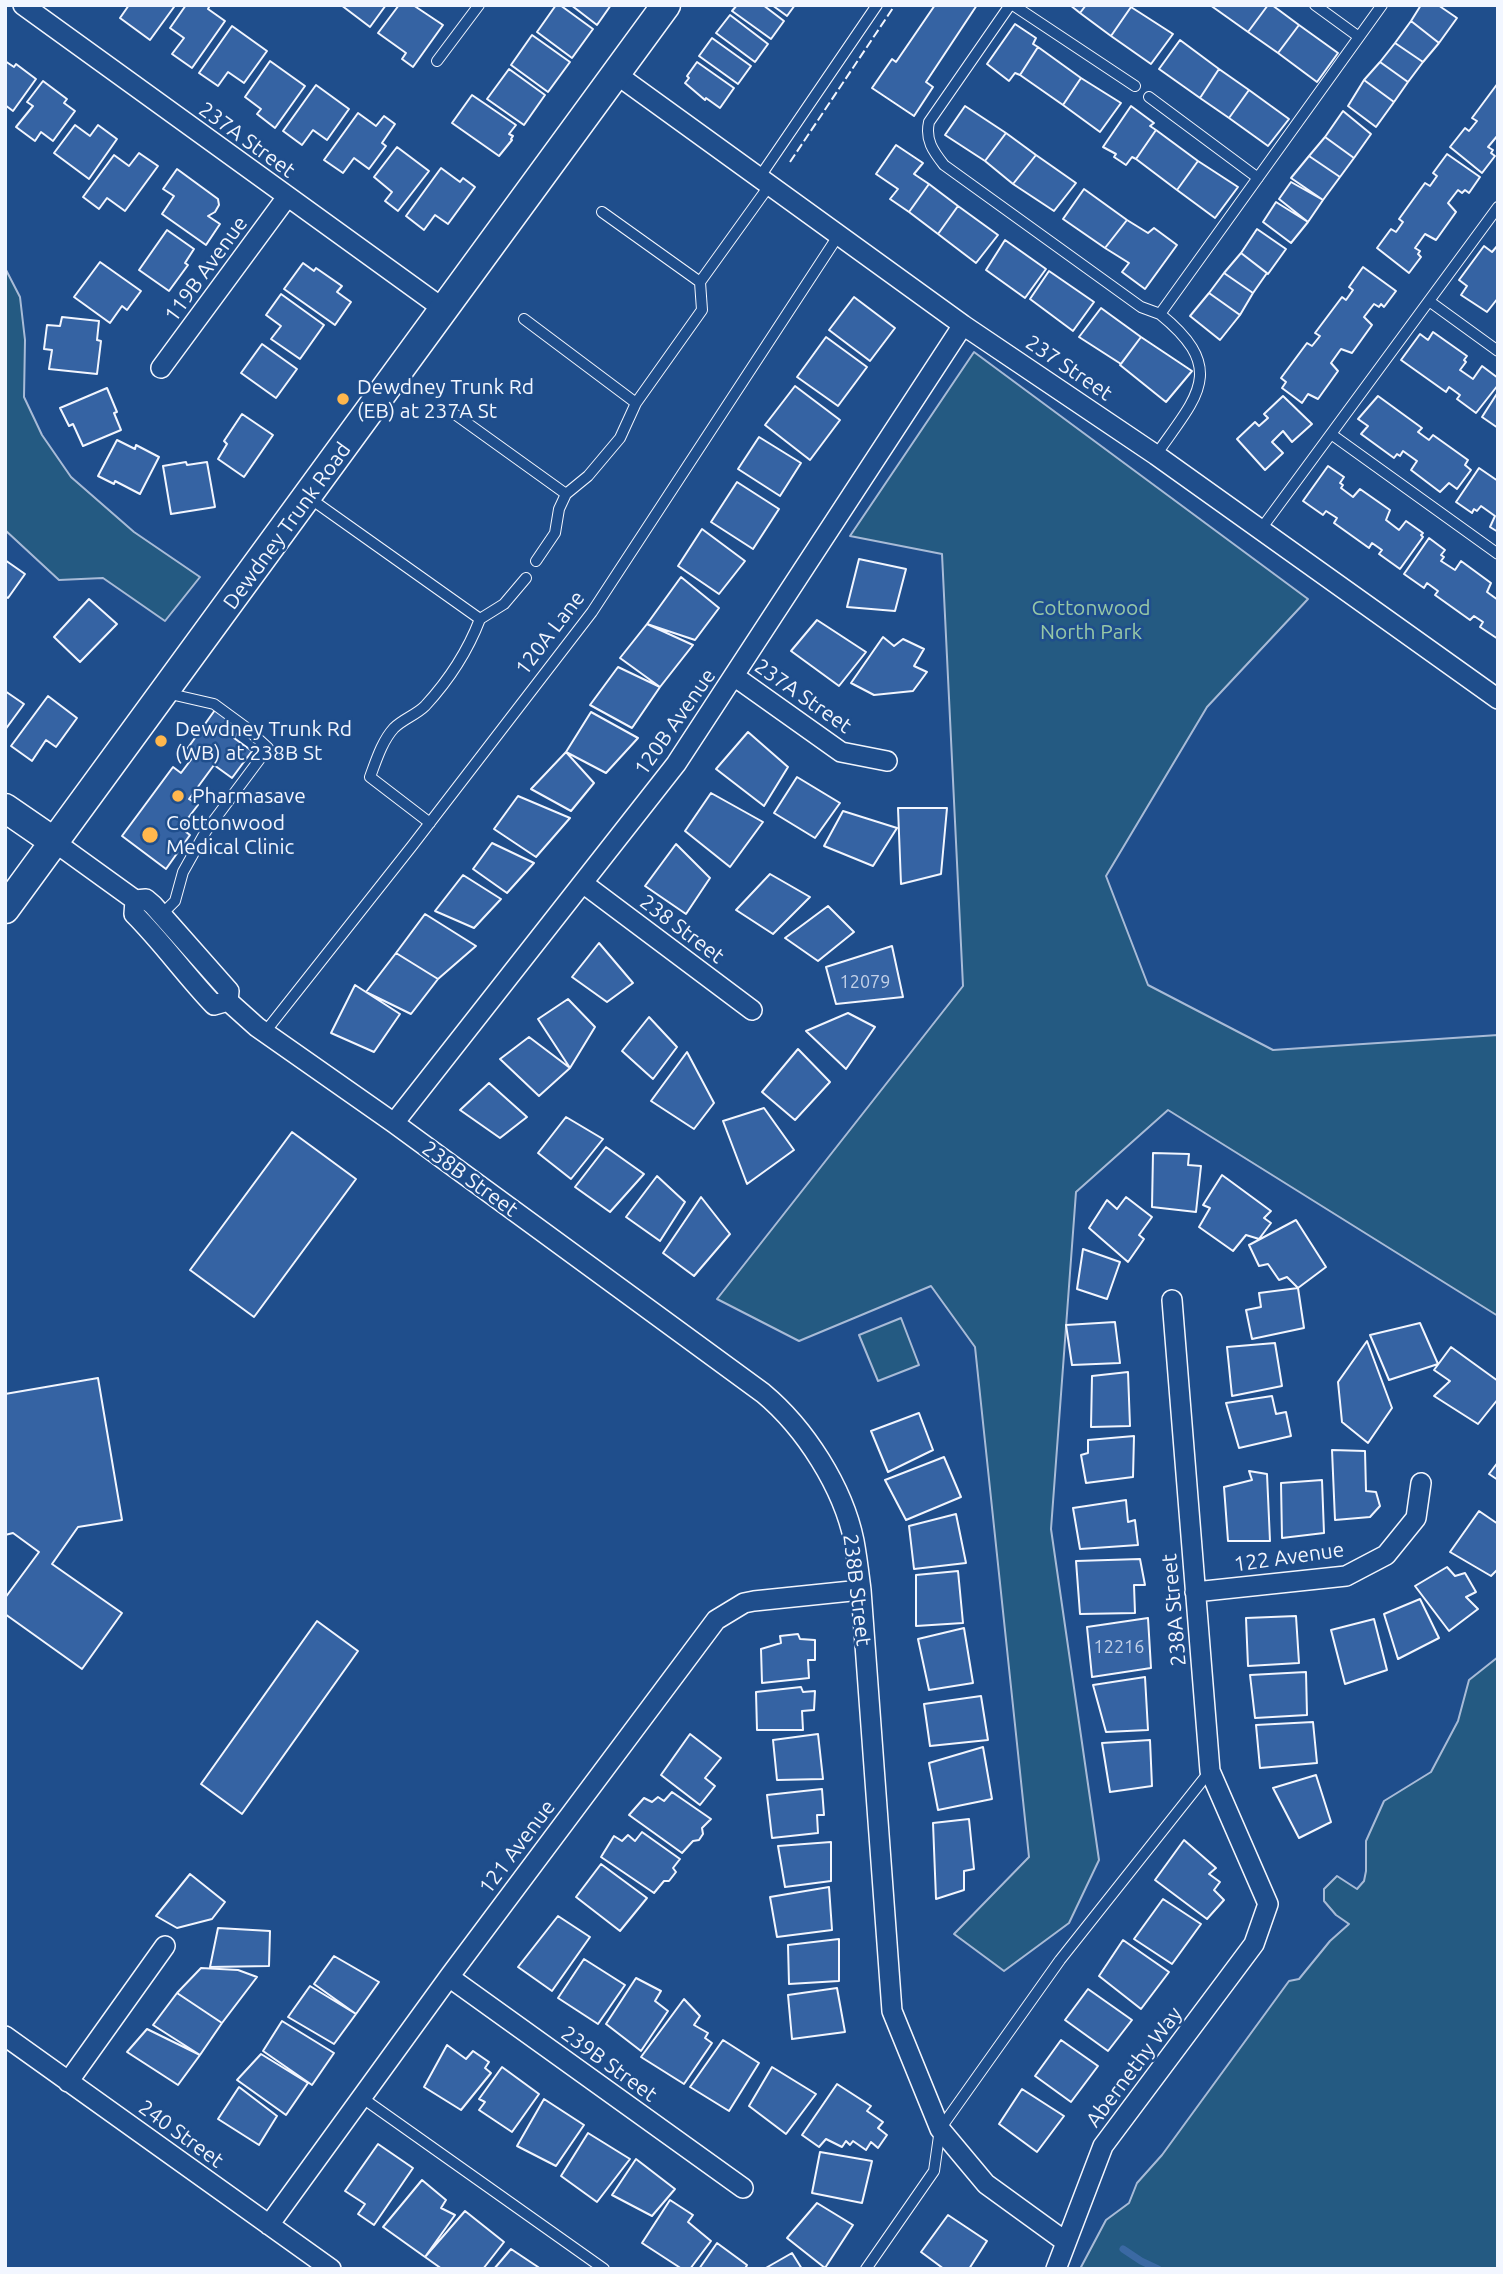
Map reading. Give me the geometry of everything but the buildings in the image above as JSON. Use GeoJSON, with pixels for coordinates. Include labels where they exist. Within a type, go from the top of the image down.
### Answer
{"type":"FeatureCollection","features":[{"type":"Feature","properties":{"kind":"main road","name":"Dewdney Trunk Road"},"geometry":{"type":"LineString","coordinates":[[5,909],[56,843],[666,5]]}},
{"type":"Feature","properties":{"kind":"main road","name":"238B Street"},"geometry":{"type":"LineString","coordinates":[[5,808],[56,843]]}},
{"type":"Feature","properties":{"kind":"street","name":"237A Street"},"geometry":{"type":"LineString","coordinates":[[23,5],[445,310]]}},
{"type":"Feature","properties":{"kind":"street","name":"237 Street"},"geometry":{"type":"LineString","coordinates":[[616,74],[963,325],[1156,455],[1498,699]]}},
{"type":"Feature","properties":{"kind":"street","name":"119B Avenue"},"geometry":{"type":"LineString","coordinates":[[162,368],[287,197]]}},
{"type":"Feature","properties":{"kind":"street","name":"120B Avenue"},"geometry":{"type":"LineString","coordinates":[[394,1124],[676,764],[963,325]]}},
{"type":"Feature","properties":{"kind":"street","name":"237A Street"},"geometry":{"type":"LineString","coordinates":[[734,676],[841,752],[887,761]]}},
{"type":"Feature","properties":{"kind":"street","name":"238B Street"},"geometry":{"type":"LineString","coordinates":[[56,843],[135,900],[146,899],[229,991],[228,1001]]}},
{"type":"Feature","properties":{"kind":"street","name":"238 Street"},"geometry":{"type":"LineString","coordinates":[[584,884],[752,1010]]}},
{"type":"Feature","properties":{"kind":"street","name":"238B Street"},"geometry":{"type":"LineString","coordinates":[[135,900],[134,914],[214,1005],[228,1001]]}},
{"type":"Feature","properties":{"kind":"street","name":"238B Street"},"geometry":{"type":"LineString","coordinates":[[228,1001],[265,1032],[779,1407],[801,1431],[841,1501],[854,1539],[861,1590],[892,2011],[940,2129],[985,2183],[1066,2242]]}},
{"type":"Feature","properties":{"kind":"street","name":"238A Street"},"geometry":{"type":"LineString","coordinates":[[1172,1300],[1210,1771],[1268,1904]]}},
{"type":"Feature","properties":{"kind":"street","name":"122 Avenue"},"geometry":{"type":"LineString","coordinates":[[1195,1592],[1346,1576],[1386,1555],[1416,1518],[1421,1483]]}},
{"type":"Feature","properties":{"kind":"street","name":"121 Avenue"},"geometry":{"type":"LineString","coordinates":[[269,2225],[449,1977],[716,1620],[744,1603],[861,1590]]}},
{"type":"Feature","properties":{"kind":"street","name":"Abernethy Way"},"geometry":{"type":"LineString","coordinates":[[1056,2269],[1103,2146],[1254,1944],[1268,1904]]}},
{"type":"Feature","properties":{"kind":"street"},"geometry":{"type":"LineString","coordinates":[[68,2082],[165,1947]]}},
{"type":"Feature","properties":{"kind":"street","name":"239B Street"},"geometry":{"type":"LineString","coordinates":[[449,1977],[743,2188]]}},
{"type":"Feature","properties":{"kind":"street","name":"240 Street"},"geometry":{"type":"LineString","coordinates":[[5,2036],[331,2269]]}},
{"type":"Feature","properties":{"kind":"lane"},"geometry":{"type":"LineString","coordinates":[[437,61],[479,5]]}},
{"type":"Feature","properties":{"kind":"lane"},"geometry":{"type":"LineString","coordinates":[[536,561],[555,533],[559,509],[566,494],[588,477],[620,438],[636,403],[702,310],[701,282],[877,5]]}},
{"type":"Feature","properties":{"kind":"lane"},"geometry":{"type":"LineString","coordinates":[[1135,86],[1012,5],[929,122],[927,134],[935,155],[944,165],[1141,307],[1160,314],[1189,341],[1201,372],[1200,386],[1195,400],[1156,455]]}},
{"type":"Feature","properties":{"kind":"lane"},"geometry":{"type":"LineString","coordinates":[[1315,5],[1359,37]]}},
{"type":"Feature","properties":{"kind":"lane"},"geometry":{"type":"LineString","coordinates":[[1160,314],[1382,5]]}},
{"type":"Feature","properties":{"kind":"lane"},"geometry":{"type":"LineString","coordinates":[[1149,97],[1258,178]]}},
{"type":"Feature","properties":{"kind":"lane"},"geometry":{"type":"LineString","coordinates":[[1261,529],[1498,207]]}},
{"type":"Feature","properties":{"kind":"lane"},"geometry":{"type":"LineString","coordinates":[[602,212],[701,282]]}},
{"type":"Feature","properties":{"kind":"lane","name":"120A Lane"},"geometry":{"type":"LineString","coordinates":[[265,1032],[592,612],[838,236]]}},
{"type":"Feature","properties":{"kind":"lane"},"geometry":{"type":"LineString","coordinates":[[1429,300],[1498,351]]}},
{"type":"Feature","properties":{"kind":"lane"},"geometry":{"type":"LineString","coordinates":[[524,319],[636,403]]}},
{"type":"Feature","properties":{"kind":"lane"},"geometry":{"type":"LineString","coordinates":[[456,415],[566,494]]}},
{"type":"Feature","properties":{"kind":"lane"},"geometry":{"type":"LineString","coordinates":[[1331,434],[1498,554]]}},
{"type":"Feature","properties":{"kind":"lane"},"geometry":{"type":"LineString","coordinates":[[308,497],[480,619]]}},
{"type":"Feature","properties":{"kind":"lane"},"geometry":{"type":"LineString","coordinates":[[430,823],[370,777],[379,753],[394,729],[422,709],[449,679],[470,645],[480,619],[504,604],[526,578]]}},
{"type":"Feature","properties":{"kind":"lane"},"geometry":{"type":"LineString","coordinates":[[162,914],[175,901],[183,872],[206,831],[268,748],[214,704],[165,693]]}},
{"type":"Feature","properties":{"kind":"lane"},"geometry":{"type":"LineString","coordinates":[[866,2269],[934,2171],[940,2129],[1060,1960],[1210,1771]]}},
{"type":"Feature","properties":{"kind":"lane"},"geometry":{"type":"LineString","coordinates":[[361,2097],[604,2269]]}},
{"type":"Feature","properties":{"kind":"green space"},"geometry":{"type":"Polygon","coordinates":[[[5,268],[20,297],[25,340],[24,397],[42,435],[71,477],[134,532],[200,577],[165,621],[103,578],[59,580],[5,530],[5,268]]]}},
{"type":"Feature","properties":{"kind":"green space","name":"Cottonwood North Park"},"geometry":{"type":"Polygon","coordinates":[[[974,352],[1308,599],[1207,707],[1106,876],[1148,985],[1273,1050],[1498,1035],[1498,1316],[1168,1110],[1076,1192],[1051,1529],[1099,1860],[1069,1923],[1004,1971],[954,1934],[1029,1857],[975,1347],[931,1286],[799,1341],[717,1299],[963,986],[942,554],[850,536],[974,352]]]}},
{"type":"Feature","properties":{"kind":"green space"},"geometry":{"type":"Polygon","coordinates":[[[901,1318],[919,1365],[878,1381],[859,1335],[901,1318]]]}},
{"type":"Feature","properties":{"kind":"green space"},"geometry":{"type":"Polygon","coordinates":[[[1498,1657],[1498,2269],[1080,2269],[1106,2220],[1129,2203],[1137,2183],[1162,2155],[1289,1981],[1299,1979],[1330,1941],[1349,1924],[1336,1915],[1324,1901],[1324,1889],[1337,1876],[1357,1889],[1364,1881],[1366,1841],[1384,1801],[1431,1772],[1458,1721],[1469,1680],[1498,1657]]]}},
{"type":"Feature","properties":{"kind":"waterway"},"geometry":{"type":"LineString","coordinates":[[1123,2249],[1158,2269]]}},
{"type":"Feature","properties":{"kind":"fence"},"geometry":{"type":"LineString","coordinates":[[790,162],[895,5]]}},
{"type":"Feature","properties":{"kind":"place","name":"Dewdney Trunk Rd (EB) at 237A St"},"geometry":{"type":"Point","coordinates":[343,399]}},
{"type":"Feature","properties":{"kind":"place","name":"Dewdney Trunk Rd (WB) at 238B St"},"geometry":{"type":"Point","coordinates":[161,741]}},
{"type":"Feature","properties":{"kind":"place","name":"Pharmasave"},"geometry":{"type":"Point","coordinates":[178,796]}},
{"type":"Feature","properties":{"kind":"place","name":"Cottonwood Medical Clinic"},"geometry":{"type":"Point","coordinates":[150,835]}}]}
